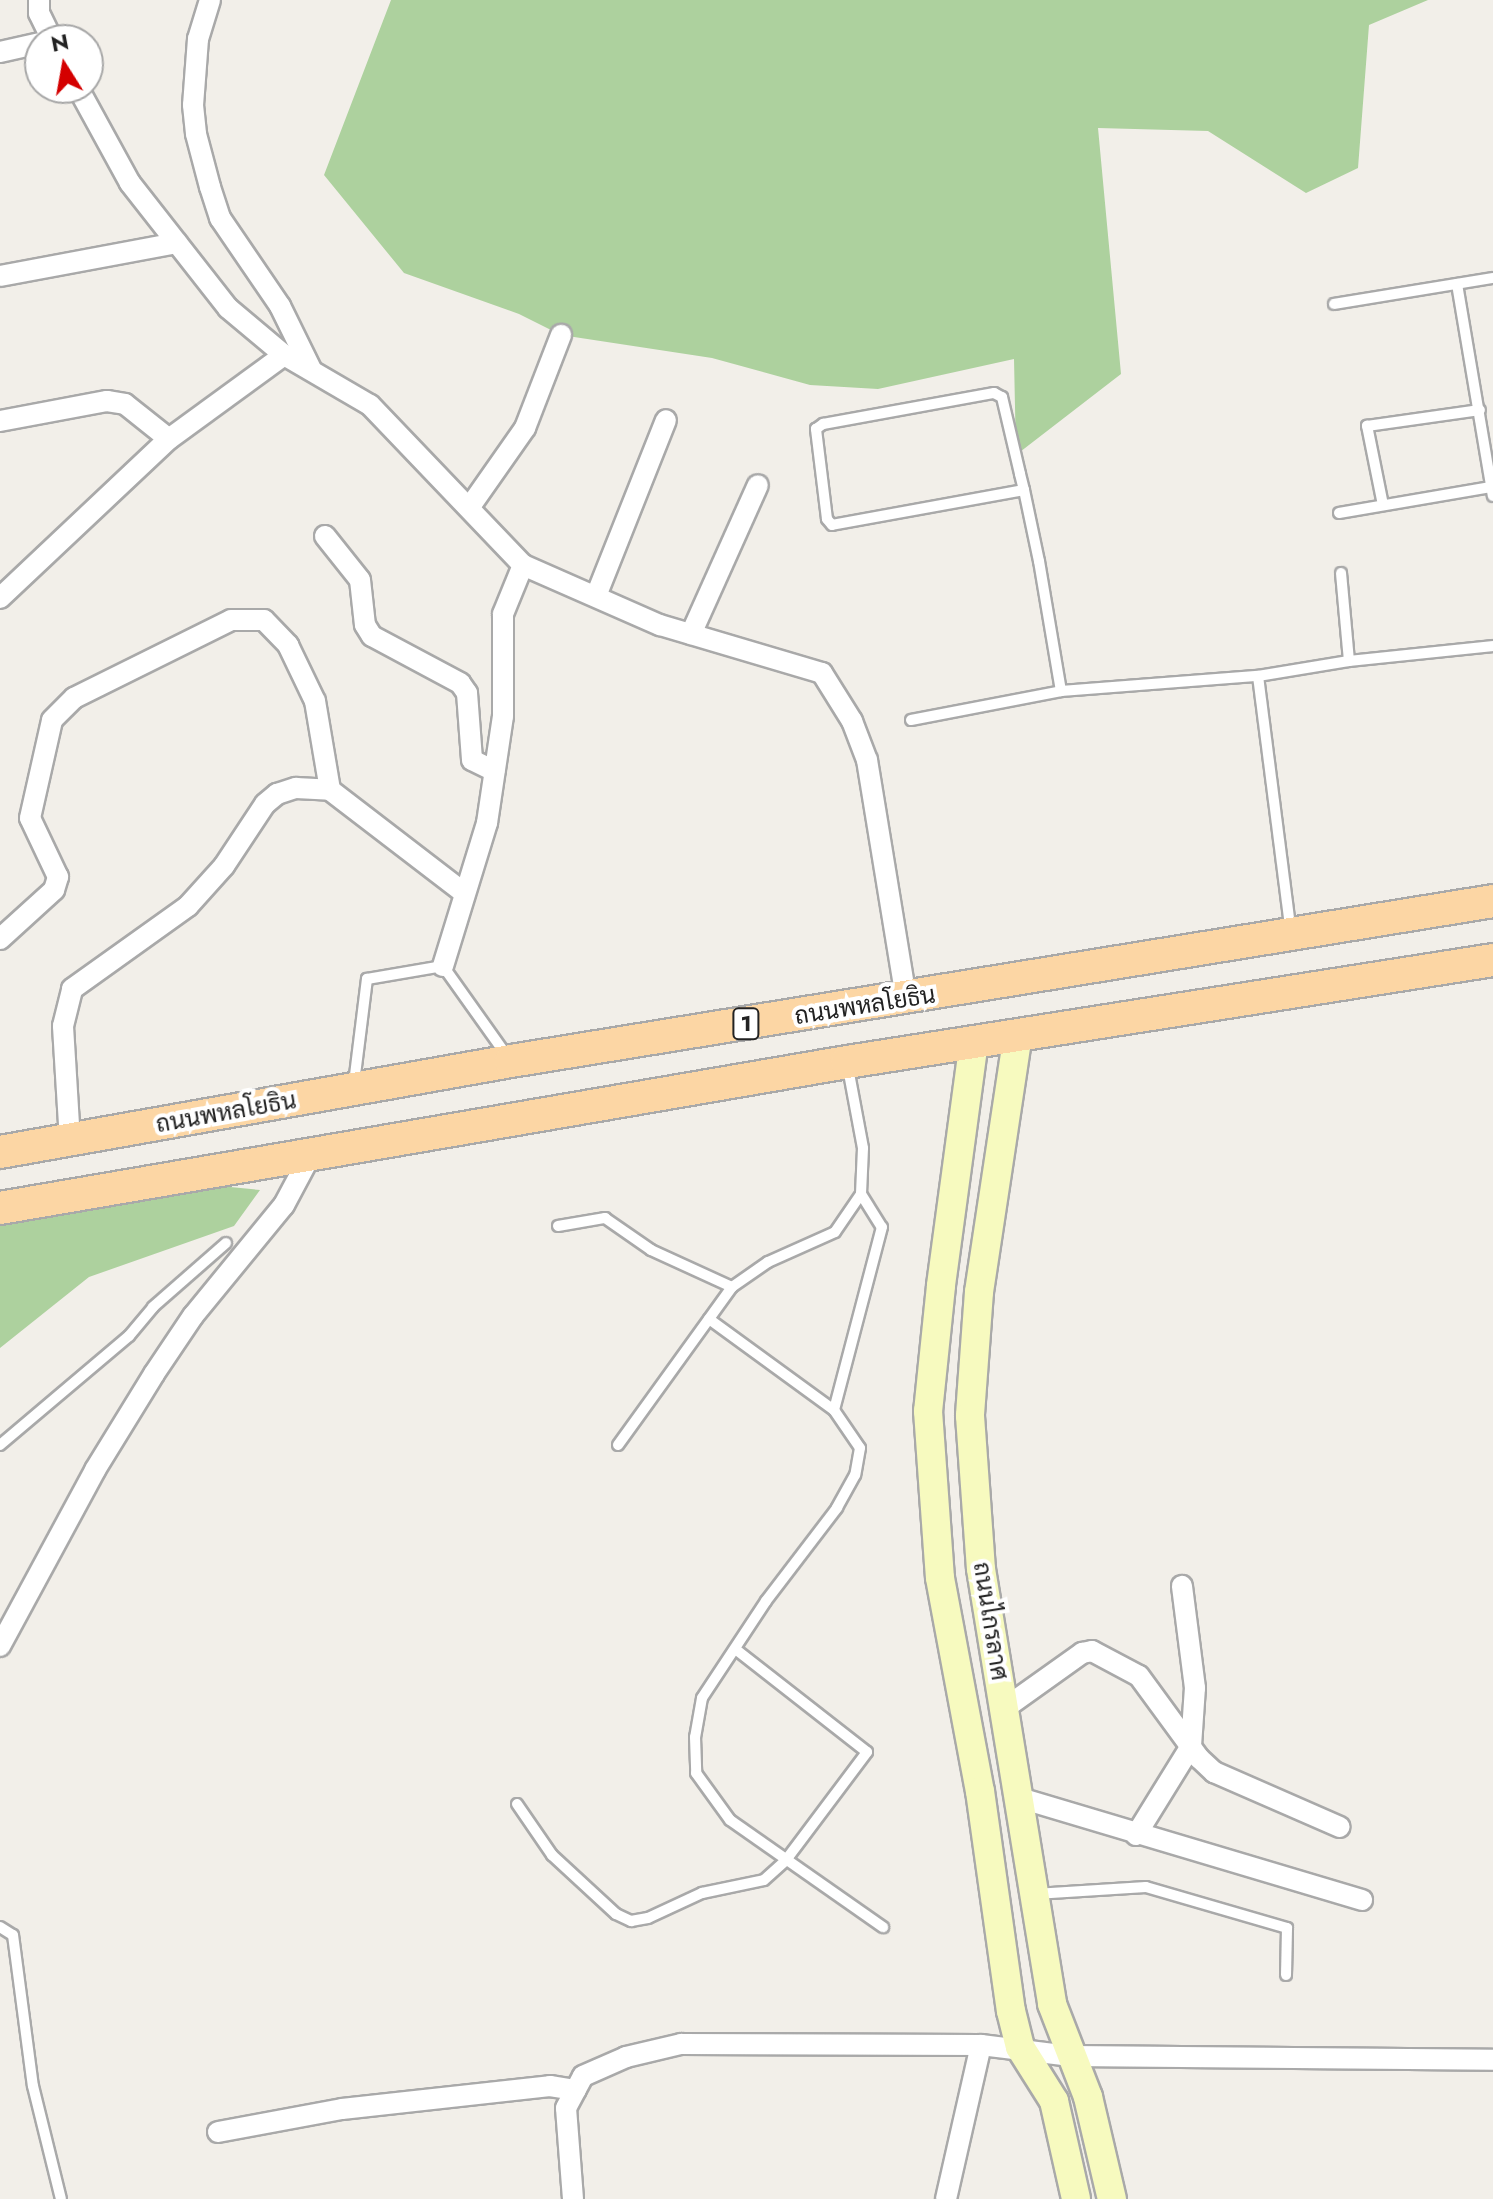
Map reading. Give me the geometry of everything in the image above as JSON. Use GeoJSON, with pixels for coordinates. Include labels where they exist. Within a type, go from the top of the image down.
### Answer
{"type":"FeatureCollection","features":[{"type":"Feature","properties":{"kind":"main road","name":"ถนนพหลโยธิน"},"geometry":{"type":"LineString","coordinates":[[0,1152],[511,1061],[1493,901]]}},
{"type":"Feature","properties":{"kind":"main road","name":"1"},"geometry":{"type":"LineString","coordinates":[[0,1208],[309,1158],[847,1062],[1493,960]]}},
{"type":"Feature","properties":{"kind":"main road","name":"ถนนไกรลาศ"},"geometry":{"type":"LineString","coordinates":[[1018,1034],[979,1292],[970,1416],[981,1569],[1052,2004],[1088,2097],[1112,2199]]}},
{"type":"Feature","properties":{"kind":"main road","name":"ถนนไกรลาศ"},"geometry":{"type":"LineString","coordinates":[[974,1041],[941,1286],[928,1411],[940,1578],[980,1791],[1011,2011],[1020,2047],[1054,2101],[1076,2199]]}},
{"type":"Feature","properties":{"kind":"street"},"geometry":{"type":"LineString","coordinates":[[39,0],[39,13],[44,24]]}},
{"type":"Feature","properties":{"kind":"street"},"geometry":{"type":"LineString","coordinates":[[210,0],[198,39],[193,105],[196,134],[206,173],[220,218],[280,306],[311,369]]}},
{"type":"Feature","properties":{"kind":"street"},"geometry":{"type":"LineString","coordinates":[[0,52],[24,47]]}},
{"type":"Feature","properties":{"kind":"street"},"geometry":{"type":"LineString","coordinates":[[87,104],[130,183],[228,308],[284,355],[370,405],[523,565],[660,625],[822,673],[852,721],[867,760],[906,999]]}},
{"type":"Feature","properties":{"kind":"street"},"geometry":{"type":"LineString","coordinates":[[0,276],[177,243]]}},
{"type":"Feature","properties":{"kind":"street"},"geometry":{"type":"LineString","coordinates":[[469,508],[525,428],[561,335]]}},
{"type":"Feature","properties":{"kind":"street"},"geometry":{"type":"LineString","coordinates":[[0,598],[169,439],[284,355]]}},
{"type":"Feature","properties":{"kind":"street"},"geometry":{"type":"LineString","coordinates":[[0,421],[107,401],[125,404],[169,439]]}},
{"type":"Feature","properties":{"kind":"street"},"geometry":{"type":"LineString","coordinates":[[596,596],[666,420]]}},
{"type":"Feature","properties":{"kind":"street"},"geometry":{"type":"LineString","coordinates":[[691,634],[758,485]]}},
{"type":"Feature","properties":{"kind":"street"},"geometry":{"type":"LineString","coordinates":[[325,536],[360,580],[365,625],[372,636],[460,683],[467,693],[472,760],[495,771]]}},
{"type":"Feature","properties":{"kind":"street"},"geometry":{"type":"LineString","coordinates":[[443,966],[487,823],[503,716],[503,614],[523,565]]}},
{"type":"Feature","properties":{"kind":"street"},"geometry":{"type":"LineString","coordinates":[[0,939],[54,890],[58,877],[30,818],[52,720],[74,698],[231,620],[264,620],[288,645],[315,701],[330,790]]}},
{"type":"Feature","properties":{"kind":"street"},"geometry":{"type":"LineString","coordinates":[[70,1141],[63,1026],[72,989],[188,906],[224,866],[265,804],[296,788],[330,790],[464,893]]}},
{"type":"Feature","properties":{"kind":"street"},"geometry":{"type":"LineString","coordinates":[[0,1646],[95,1470],[154,1374],[193,1316],[284,1205],[309,1158]]}},
{"type":"Feature","properties":{"kind":"street"},"geometry":{"type":"LineString","coordinates":[[1136,1835],[1191,1746],[1195,1688],[1182,1586]]}},
{"type":"Feature","properties":{"kind":"street"},"geometry":{"type":"LineString","coordinates":[[1005,1708],[1082,1653],[1092,1651],[1139,1676],[1214,1772],[1340,1827]]}},
{"type":"Feature","properties":{"kind":"street"},"geometry":{"type":"LineString","coordinates":[[1020,1798],[1362,1900]]}},
{"type":"Feature","properties":{"kind":"street"},"geometry":{"type":"LineString","coordinates":[[573,2199],[566,2108],[583,2076],[626,2057],[681,2044],[981,2045],[1020,2047],[1071,2056],[1493,2060]]}},
{"type":"Feature","properties":{"kind":"street"},"geometry":{"type":"LineString","coordinates":[[946,2199],[981,2045]]}},
{"type":"Feature","properties":{"kind":"street"},"geometry":{"type":"LineString","coordinates":[[218,2132],[342,2109],[550,2086],[576,2090]]}},
{"type":"Feature","properties":{"kind":"lane"},"geometry":{"type":"LineString","coordinates":[[1334,304],[1493,278]]}},
{"type":"Feature","properties":{"kind":"lane"},"geometry":{"type":"LineString","coordinates":[[1339,513],[1492,491],[1457,284]]}},
{"type":"Feature","properties":{"kind":"lane"},"geometry":{"type":"LineString","coordinates":[[1024,490],[832,525],[827,519],[816,429],[823,424],[994,393],[1002,397],[1024,490],[1061,691]]}},
{"type":"Feature","properties":{"kind":"lane"},"geometry":{"type":"LineString","coordinates":[[1383,505],[1367,426],[1480,410]]}},
{"type":"Feature","properties":{"kind":"lane"},"geometry":{"type":"LineString","coordinates":[[1341,573],[1349,661]]}},
{"type":"Feature","properties":{"kind":"lane"},"geometry":{"type":"LineString","coordinates":[[911,720],[1061,691],[1258,676],[1349,661],[1493,646]]}},
{"type":"Feature","properties":{"kind":"lane"},"geometry":{"type":"LineString","coordinates":[[1258,676],[1292,935]]}},
{"type":"Feature","properties":{"kind":"lane"},"geometry":{"type":"LineString","coordinates":[[354,1089],[367,979],[443,966],[511,1061]]}},
{"type":"Feature","properties":{"kind":"lane"},"geometry":{"type":"LineString","coordinates":[[618,1445],[732,1287],[768,1262],[835,1232],[861,1194],[863,1148],[847,1062]]}},
{"type":"Feature","properties":{"kind":"lane"},"geometry":{"type":"LineString","coordinates":[[834,1410],[882,1227],[861,1194]]}},
{"type":"Feature","properties":{"kind":"lane"},"geometry":{"type":"LineString","coordinates":[[558,1226],[605,1218],[651,1250],[732,1287]]}},
{"type":"Feature","properties":{"kind":"lane"},"geometry":{"type":"LineString","coordinates":[[0,1445],[129,1336],[171,1289],[226,1243]]}},
{"type":"Feature","properties":{"kind":"lane"},"geometry":{"type":"LineString","coordinates":[[709,1319],[834,1410],[860,1448],[855,1475],[837,1508],[702,1698],[695,1737],[696,1773],[730,1820],[883,1927]]}},
{"type":"Feature","properties":{"kind":"lane"},"geometry":{"type":"LineString","coordinates":[[517,1804],[552,1855],[616,1914],[631,1921],[648,1918],[702,1893],[764,1880],[786,1860],[867,1752],[735,1649]]}},
{"type":"Feature","properties":{"kind":"lane"},"geometry":{"type":"LineString","coordinates":[[1035,1894],[1146,1887],[1287,1928],[1286,1975]]}},
{"type":"Feature","properties":{"kind":"lane"},"geometry":{"type":"LineString","coordinates":[[0,1927],[13,1935],[33,2086],[61,2199]]}},
{"type":"Feature","properties":{"kind":"green space"},"geometry":{"type":"Polygon","coordinates":[[[391,0],[1428,0],[1369,25],[1358,168],[1306,193],[1208,131],[1098,128],[1121,374],[1016,455],[1014,359],[878,389],[810,385],[712,358],[561,335],[519,314],[404,273],[324,175],[391,0]]]}},
{"type":"Feature","properties":{"kind":"green space"},"geometry":{"type":"Polygon","coordinates":[[[220,1186],[260,1190],[234,1226],[89,1277],[0,1348],[0,1226],[220,1186]]]}}]}
